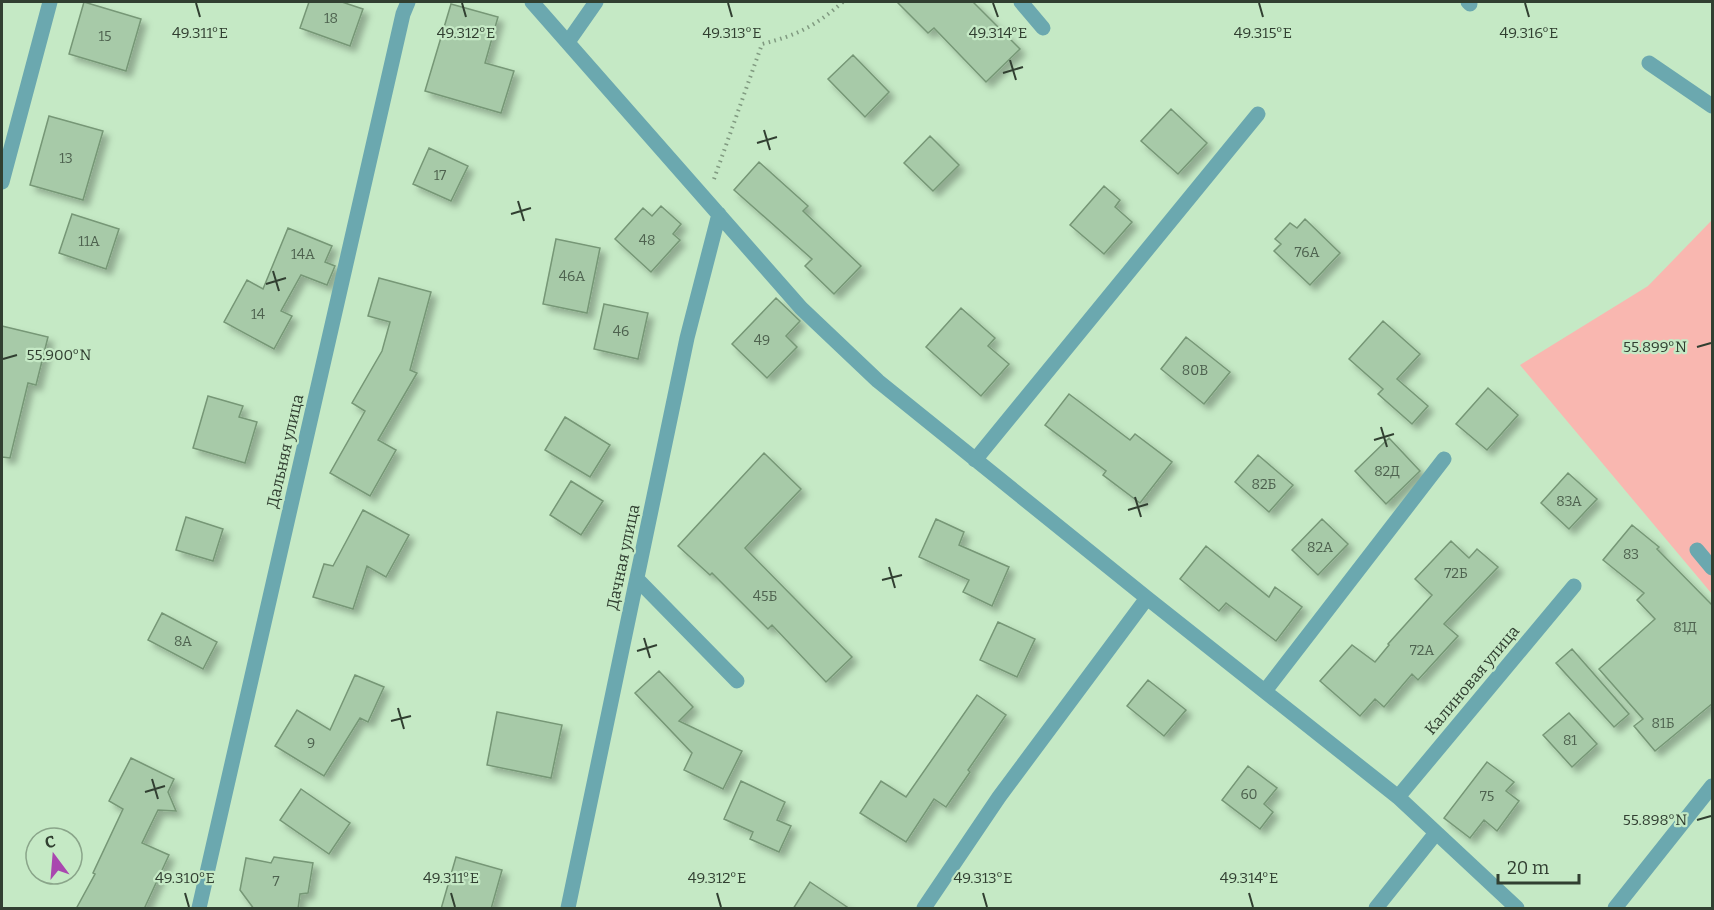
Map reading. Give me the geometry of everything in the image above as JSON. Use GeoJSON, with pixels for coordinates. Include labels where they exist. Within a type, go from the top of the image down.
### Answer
{"type":"FeatureCollection","features":[{"type":"Feature","properties":{"kind":"street"},"geometry":{"type":"LineString","coordinates":[[2,182],[50,2]]}},
{"type":"Feature","properties":{"kind":"street","name":"Дальняя улица"},"geometry":{"type":"LineString","coordinates":[[199,909],[400,26],[408,2]]}},
{"type":"Feature","properties":{"kind":"street"},"geometry":{"type":"LineString","coordinates":[[532,2],[801,308],[878,381],[1146,598],[1398,796],[1517,909]]}},
{"type":"Feature","properties":{"kind":"street"},"geometry":{"type":"LineString","coordinates":[[568,42],[597,2]]}},
{"type":"Feature","properties":{"kind":"street"},"geometry":{"type":"LineString","coordinates":[[1021,2],[1043,28]]}},
{"type":"Feature","properties":{"kind":"street"},"geometry":{"type":"LineString","coordinates":[[1649,63],[1713,106]]}},
{"type":"Feature","properties":{"kind":"street"},"geometry":{"type":"LineString","coordinates":[[975,460],[1258,114]]}},
{"type":"Feature","properties":{"kind":"street","name":"Дачная улица"},"geometry":{"type":"LineString","coordinates":[[568,909],[687,338],[719,214]]}},
{"type":"Feature","properties":{"kind":"street"},"geometry":{"type":"LineString","coordinates":[[1266,691],[1444,459]]}},
{"type":"Feature","properties":{"kind":"street"},"geometry":{"type":"LineString","coordinates":[[1697,550],[1713,568]]}},
{"type":"Feature","properties":{"kind":"street"},"geometry":{"type":"LineString","coordinates":[[637,579],[736,681]]}},
{"type":"Feature","properties":{"kind":"street","name":"Калиновая улица"},"geometry":{"type":"LineString","coordinates":[[1398,796],[1574,586]]}},
{"type":"Feature","properties":{"kind":"street"},"geometry":{"type":"LineString","coordinates":[[924,909],[999,797],[1146,598]]}},
{"type":"Feature","properties":{"kind":"street"},"geometry":{"type":"LineString","coordinates":[[1615,909],[1713,786]]}},
{"type":"Feature","properties":{"kind":"street"},"geometry":{"type":"LineString","coordinates":[[1376,909],[1436,833]]}},
{"type":"Feature","properties":{"kind":"path"},"geometry":{"type":"LineString","coordinates":[[707,200],[762,44],[789,38],[820,22],[843,2]]}},
{"type":"Feature","properties":{"kind":"shaded area"},"geometry":{"type":"Polygon","coordinates":[[[1712,220],[1712,594],[1520,365],[1648,286],[1712,220]]]}},
{"type":"Feature","properties":{"kind":"building"},"geometry":{"type":"Polygon","coordinates":[[[84,2],[141,19],[126,71],[69,54],[84,2]]]}},
{"type":"Feature","properties":{"kind":"building"},"geometry":{"type":"Polygon","coordinates":[[[309,2],[342,2],[363,9],[350,46],[300,28],[309,2]]]}},
{"type":"Feature","properties":{"kind":"building"},"geometry":{"type":"Polygon","coordinates":[[[897,2],[973,2],[1020,49],[986,82],[934,28],[928,33],[897,2]]]}},
{"type":"Feature","properties":{"kind":"building"},"geometry":{"type":"Polygon","coordinates":[[[451,4],[498,17],[485,63],[514,71],[501,113],[425,91],[451,4]]]}},
{"type":"Feature","properties":{"kind":"building"},"geometry":{"type":"Polygon","coordinates":[[[853,55],[889,92],[865,117],[828,79],[853,55]]]}},
{"type":"Feature","properties":{"kind":"building"},"geometry":{"type":"Polygon","coordinates":[[[1171,109],[1207,143],[1178,174],[1141,141],[1171,109]]]}},
{"type":"Feature","properties":{"kind":"building"},"geometry":{"type":"Polygon","coordinates":[[[49,116],[103,131],[83,200],[30,185],[49,116]]]}},
{"type":"Feature","properties":{"kind":"building"},"geometry":{"type":"Polygon","coordinates":[[[930,136],[959,165],[933,191],[904,163],[930,136]]]}},
{"type":"Feature","properties":{"kind":"building"},"geometry":{"type":"Polygon","coordinates":[[[429,148],[468,166],[451,201],[413,184],[429,148]]]}},
{"type":"Feature","properties":{"kind":"building"},"geometry":{"type":"Polygon","coordinates":[[[759,162],[808,206],[803,211],[861,266],[834,294],[805,266],[812,259],[734,190],[759,162]]]}},
{"type":"Feature","properties":{"kind":"building"},"geometry":{"type":"Polygon","coordinates":[[[1104,186],[1120,200],[1115,207],[1132,222],[1104,254],[1070,225],[1104,186]]]}},
{"type":"Feature","properties":{"kind":"building"},"geometry":{"type":"Polygon","coordinates":[[[661,206],[681,224],[673,234],[680,240],[651,272],[615,239],[643,208],[652,216],[661,206]]]}},
{"type":"Feature","properties":{"kind":"building"},"geometry":{"type":"Polygon","coordinates":[[[72,214],[119,229],[106,269],[59,253],[72,214]]]}},
{"type":"Feature","properties":{"kind":"building"},"geometry":{"type":"Polygon","coordinates":[[[1305,219],[1340,253],[1310,285],[1274,251],[1281,244],[1275,239],[1290,223],[1297,228],[1305,219]]]}},
{"type":"Feature","properties":{"kind":"building"},"geometry":{"type":"Polygon","coordinates":[[[288,228],[332,246],[325,262],[335,266],[327,285],[301,275],[281,311],[292,316],[274,349],[224,322],[247,280],[263,289],[288,228]]]}},
{"type":"Feature","properties":{"kind":"building"},"geometry":{"type":"Polygon","coordinates":[[[556,239],[600,248],[587,313],[543,304],[556,239]]]}},
{"type":"Feature","properties":{"kind":"building"},"geometry":{"type":"Polygon","coordinates":[[[379,278],[431,292],[410,370],[417,373],[378,440],[396,450],[370,496],[330,473],[365,411],[352,403],[382,351],[390,322],[368,316],[379,278]]]}},
{"type":"Feature","properties":{"kind":"building"},"geometry":{"type":"Polygon","coordinates":[[[776,298],[800,321],[786,336],[797,347],[767,378],[732,344],[776,298]]]}},
{"type":"Feature","properties":{"kind":"building"},"geometry":{"type":"Polygon","coordinates":[[[604,304],[648,313],[638,359],[594,349],[604,304]]]}},
{"type":"Feature","properties":{"kind":"building"},"geometry":{"type":"Polygon","coordinates":[[[961,308],[995,338],[988,346],[1009,364],[981,396],[926,347],[961,308]]]}},
{"type":"Feature","properties":{"kind":"building"},"geometry":{"type":"Polygon","coordinates":[[[1383,321],[1420,354],[1397,379],[1428,406],[1412,424],[1378,394],[1383,389],[1349,359],[1383,321]]]}},
{"type":"Feature","properties":{"kind":"building"},"geometry":{"type":"Polygon","coordinates":[[[2,326],[48,337],[36,385],[28,383],[10,458],[2,457],[2,326]]]}},
{"type":"Feature","properties":{"kind":"building"},"geometry":{"type":"Polygon","coordinates":[[[1186,337],[1230,372],[1204,404],[1161,369],[1186,337]]]}},
{"type":"Feature","properties":{"kind":"building"},"geometry":{"type":"Polygon","coordinates":[[[1488,388],[1518,415],[1487,450],[1456,424],[1488,388]]]}},
{"type":"Feature","properties":{"kind":"building"},"geometry":{"type":"Polygon","coordinates":[[[1069,394],[1130,440],[1135,434],[1172,462],[1140,503],[1103,475],[1106,471],[1045,425],[1069,394]]]}},
{"type":"Feature","properties":{"kind":"building"},"geometry":{"type":"Polygon","coordinates":[[[208,396],[243,406],[239,417],[257,422],[245,463],[193,448],[208,396]]]}},
{"type":"Feature","properties":{"kind":"building"},"geometry":{"type":"Polygon","coordinates":[[[565,417],[610,445],[590,477],[545,450],[565,417]]]}},
{"type":"Feature","properties":{"kind":"building"},"geometry":{"type":"Polygon","coordinates":[[[1389,438],[1420,471],[1386,504],[1355,471],[1389,438]]]}},
{"type":"Feature","properties":{"kind":"building"},"geometry":{"type":"Polygon","coordinates":[[[764,453],[801,489],[745,548],[852,657],[826,682],[772,625],[768,629],[712,573],[710,575],[678,546],[764,453]]]}},
{"type":"Feature","properties":{"kind":"building"},"geometry":{"type":"Polygon","coordinates":[[[1258,455],[1293,485],[1269,512],[1235,482],[1258,455]]]}},
{"type":"Feature","properties":{"kind":"building"},"geometry":{"type":"Polygon","coordinates":[[[1568,473],[1597,499],[1569,529],[1541,503],[1568,473]]]}},
{"type":"Feature","properties":{"kind":"building"},"geometry":{"type":"Polygon","coordinates":[[[571,481],[603,501],[581,535],[550,515],[571,481]]]}},
{"type":"Feature","properties":{"kind":"building"},"geometry":{"type":"Polygon","coordinates":[[[363,510],[409,535],[386,577],[367,566],[353,609],[313,597],[324,564],[333,566],[363,510]]]}},
{"type":"Feature","properties":{"kind":"building"},"geometry":{"type":"Polygon","coordinates":[[[186,517],[223,529],[213,561],[176,550],[186,517]]]}},
{"type":"Feature","properties":{"kind":"building"},"geometry":{"type":"Polygon","coordinates":[[[936,519],[964,532],[959,545],[1009,567],[992,606],[963,592],[969,580],[919,557],[936,519]]]}},
{"type":"Feature","properties":{"kind":"building"},"geometry":{"type":"Polygon","coordinates":[[[1322,519],[1348,544],[1318,575],[1292,550],[1322,519]]]}},
{"type":"Feature","properties":{"kind":"building"},"geometry":{"type":"Polygon","coordinates":[[[1632,525],[1659,547],[1657,549],[1713,606],[1713,703],[1655,751],[1634,726],[1643,719],[1599,669],[1655,619],[1637,600],[1644,593],[1603,560],[1632,525]]]}},
{"type":"Feature","properties":{"kind":"building"},"geometry":{"type":"Polygon","coordinates":[[[1451,541],[1469,558],[1477,549],[1498,567],[1444,624],[1458,636],[1418,680],[1412,674],[1384,707],[1375,699],[1360,716],[1320,681],[1352,645],[1375,662],[1432,595],[1415,579],[1451,541]]]}},
{"type":"Feature","properties":{"kind":"building"},"geometry":{"type":"Polygon","coordinates":[[[1206,546],[1269,597],[1275,587],[1302,607],[1276,641],[1226,603],[1219,611],[1180,579],[1206,546]]]}},
{"type":"Feature","properties":{"kind":"building"},"geometry":{"type":"Polygon","coordinates":[[[162,613],[217,642],[203,669],[148,640],[162,613]]]}},
{"type":"Feature","properties":{"kind":"building"},"geometry":{"type":"Polygon","coordinates":[[[998,622],[1035,639],[1017,677],[980,660],[998,622]]]}},
{"type":"Feature","properties":{"kind":"building"},"geometry":{"type":"Polygon","coordinates":[[[1572,649],[1629,714],[1614,727],[1556,663],[1572,649]]]}},
{"type":"Feature","properties":{"kind":"building"},"geometry":{"type":"Polygon","coordinates":[[[659,671],[693,707],[679,721],[742,751],[723,789],[684,770],[692,753],[635,693],[659,671]]]}},
{"type":"Feature","properties":{"kind":"building"},"geometry":{"type":"Polygon","coordinates":[[[355,675],[384,687],[368,722],[360,718],[324,776],[275,746],[297,710],[330,730],[355,675]]]}},
{"type":"Feature","properties":{"kind":"building"},"geometry":{"type":"Polygon","coordinates":[[[1148,680],[1186,710],[1164,736],[1127,706],[1148,680]]]}},
{"type":"Feature","properties":{"kind":"building"},"geometry":{"type":"Polygon","coordinates":[[[977,695],[1006,715],[946,807],[934,799],[906,842],[860,813],[881,781],[906,797],[977,695]]]}},
{"type":"Feature","properties":{"kind":"building"},"geometry":{"type":"Polygon","coordinates":[[[497,712],[562,725],[551,778],[487,765],[497,712]]]}},
{"type":"Feature","properties":{"kind":"building"},"geometry":{"type":"Polygon","coordinates":[[[1569,713],[1597,744],[1572,767],[1543,735],[1569,713]]]}},
{"type":"Feature","properties":{"kind":"building"},"geometry":{"type":"Polygon","coordinates":[[[131,758],[174,779],[168,792],[176,811],[158,810],[142,843],[169,855],[144,909],[76,909],[95,874],[93,873],[123,809],[109,801],[131,758]]]}},
{"type":"Feature","properties":{"kind":"building"},"geometry":{"type":"Polygon","coordinates":[[[1487,762],[1514,782],[1506,791],[1519,801],[1497,831],[1484,820],[1470,838],[1444,818],[1487,762]]]}},
{"type":"Feature","properties":{"kind":"building"},"geometry":{"type":"Polygon","coordinates":[[[1248,766],[1277,788],[1264,804],[1273,812],[1260,829],[1222,800],[1248,766]]]}},
{"type":"Feature","properties":{"kind":"building"},"geometry":{"type":"Polygon","coordinates":[[[741,781],[785,802],[777,820],[791,826],[779,852],[750,839],[753,832],[724,819],[741,781]]]}},
{"type":"Feature","properties":{"kind":"building"},"geometry":{"type":"Polygon","coordinates":[[[301,789],[350,823],[329,854],[280,820],[301,789]]]}},
{"type":"Feature","properties":{"kind":"building"},"geometry":{"type":"Polygon","coordinates":[[[274,857],[313,863],[308,893],[300,894],[298,909],[254,909],[240,890],[246,858],[271,863],[274,857]]]}},
{"type":"Feature","properties":{"kind":"building"},"geometry":{"type":"Polygon","coordinates":[[[456,857],[502,870],[491,909],[441,909],[456,857]]]}},
{"type":"Feature","properties":{"kind":"building"},"geometry":{"type":"Polygon","coordinates":[[[810,882],[850,909],[793,909],[810,882]]]}}]}
